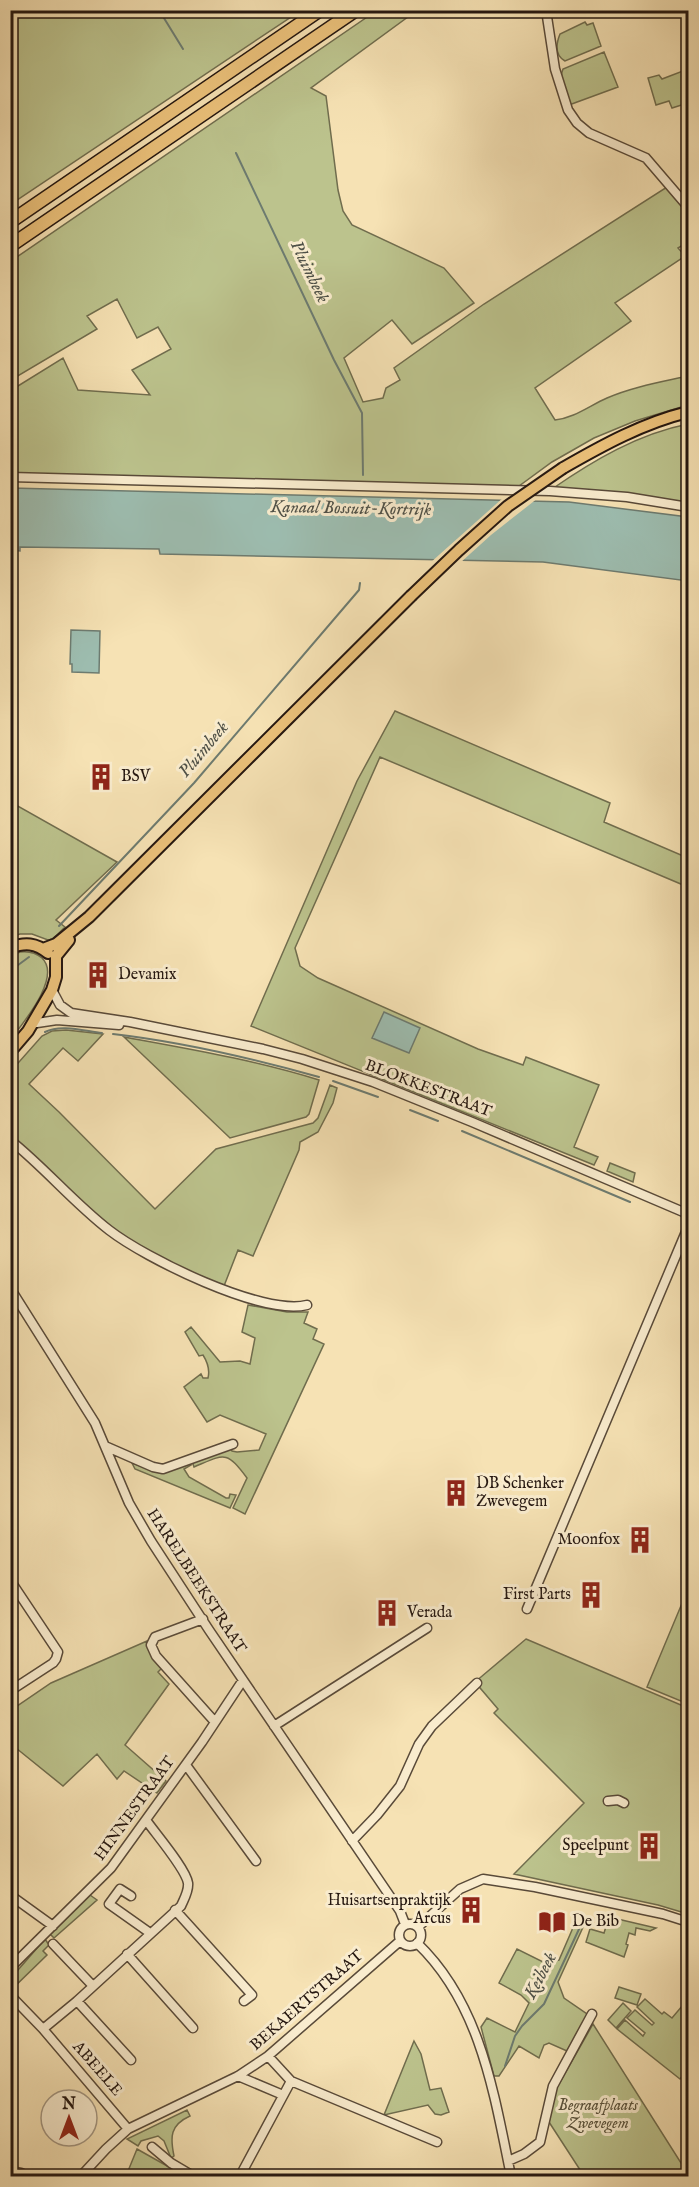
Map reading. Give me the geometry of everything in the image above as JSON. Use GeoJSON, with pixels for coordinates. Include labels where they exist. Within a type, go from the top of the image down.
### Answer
{"type":"FeatureCollection","features":[{"type":"Feature","properties":{"kind":"highway"},"geometry":{"type":"LineString","coordinates":[[10,222],[320,10]]}},
{"type":"Feature","properties":{"kind":"highway"},"geometry":{"type":"LineString","coordinates":[[10,246],[356,10]]}},
{"type":"Feature","properties":{"kind":"main road"},"geometry":{"type":"LineString","coordinates":[[10,1052],[34,1022],[52,990],[56,977],[55,963],[61,950],[89,917],[459,550],[508,506],[563,468],[620,436],[688,412]]}},
{"type":"Feature","properties":{"kind":"main road"},"geometry":{"type":"LineString","coordinates":[[43,949],[56,944],[89,917]]}},
{"type":"Feature","properties":{"kind":"main road"},"geometry":{"type":"LineString","coordinates":[[10,948],[24,944],[35,945],[43,949],[55,963]]}},
{"type":"Feature","properties":{"kind":"street"},"geometry":{"type":"LineString","coordinates":[[546,10],[555,69],[568,110],[577,123],[589,133],[646,158],[688,207]]}},
{"type":"Feature","properties":{"kind":"street"},"geometry":{"type":"LineString","coordinates":[[10,477],[550,491],[620,497],[688,507]]}},
{"type":"Feature","properties":{"kind":"street","name":"BLOKKESTRAAT"},"geometry":{"type":"LineString","coordinates":[[52,990],[60,1005],[71,1012],[263,1049],[373,1082],[688,1214]]}},
{"type":"Feature","properties":{"kind":"street","name":"BLOKKESTRAAT"},"geometry":{"type":"LineString","coordinates":[[34,1022],[57,1020],[146,1026]]}},
{"type":"Feature","properties":{"kind":"street"},"geometry":{"type":"LineString","coordinates":[[10,1140],[108,1229],[141,1251],[206,1282],[248,1298],[277,1305],[307,1305]]}},
{"type":"Feature","properties":{"kind":"street"},"geometry":{"type":"LineString","coordinates":[[527,1609],[688,1227]]}},
{"type":"Feature","properties":{"kind":"street","name":"HARELBEEKSTRAAT"},"geometry":{"type":"LineString","coordinates":[[10,1288],[95,1423],[129,1503],[140,1522],[202,1619],[400,1911],[405,1924]]}},
{"type":"Feature","properties":{"kind":"street"},"geometry":{"type":"LineString","coordinates":[[105,1446],[153,1467],[163,1469],[233,1444]]}},
{"type":"Feature","properties":{"kind":"street"},"geometry":{"type":"LineString","coordinates":[[10,1580],[58,1652],[55,1661],[10,1691]]}},
{"type":"Feature","properties":{"kind":"street"},"geometry":{"type":"LineString","coordinates":[[202,1619],[155,1637],[151,1645],[156,1656],[215,1722]]}},
{"type":"Feature","properties":{"kind":"street"},"geometry":{"type":"LineString","coordinates":[[274,1726],[427,1628]]}},
{"type":"Feature","properties":{"kind":"street","name":"HINNESTRAAT"},"geometry":{"type":"LineString","coordinates":[[10,1968],[111,1868],[186,1765],[243,1680]]}},
{"type":"Feature","properties":{"kind":"street"},"geometry":{"type":"LineString","coordinates":[[352,1840],[377,1815],[400,1786],[419,1744],[432,1726],[477,1683]]}},
{"type":"Feature","properties":{"kind":"street"},"geometry":{"type":"LineString","coordinates":[[186,1765],[256,1861]]}},
{"type":"Feature","properties":{"kind":"street"},"geometry":{"type":"LineString","coordinates":[[608,1801],[618,1800],[624,1803]]}},
{"type":"Feature","properties":{"kind":"street"},"geometry":{"type":"LineString","coordinates":[[43,2029],[77,2001],[176,1910],[186,1896],[188,1883],[182,1869],[146,1820]]}},
{"type":"Feature","properties":{"kind":"street"},"geometry":{"type":"LineString","coordinates":[[418,1927],[460,1890],[483,1879],[526,1885],[663,1914],[688,1922]]}},
{"type":"Feature","properties":{"kind":"street"},"geometry":{"type":"LineString","coordinates":[[131,1896],[120,1889],[109,1904],[150,1933]]}},
{"type":"Feature","properties":{"kind":"street"},"geometry":{"type":"LineString","coordinates":[[10,1895],[53,1926]]}},
{"type":"Feature","properties":{"kind":"street"},"geometry":{"type":"LineString","coordinates":[[176,1910],[252,1995],[244,2001]]}},
{"type":"Feature","properties":{"kind":"street"},"geometry":{"type":"LineString","coordinates":[[411,1923],[418,1927],[421,1937],[417,1943],[410,1946],[400,1941],[399,1932],[405,1924],[411,1923]]}},
{"type":"Feature","properties":{"kind":"street","name":"BEKAERTSTRAAT"},"geometry":{"type":"LineString","coordinates":[[81,2176],[128,2129],[238,2076],[268,2056],[400,1941]]}},
{"type":"Feature","properties":{"kind":"street"},"geometry":{"type":"LineString","coordinates":[[417,1943],[443,1971],[468,2013],[480,2046],[511,2176]]}},
{"type":"Feature","properties":{"kind":"street"},"geometry":{"type":"LineString","coordinates":[[53,1944],[93,1986]]}},
{"type":"Feature","properties":{"kind":"street"},"geometry":{"type":"LineString","coordinates":[[127,1954],[193,2028]]}},
{"type":"Feature","properties":{"kind":"street","name":"ABEELE"},"geometry":{"type":"LineString","coordinates":[[12,1997],[43,2029],[128,2129]]}},
{"type":"Feature","properties":{"kind":"street","name":"ABEELE"},"geometry":{"type":"LineString","coordinates":[[77,2001],[131,2060]]}},
{"type":"Feature","properties":{"kind":"street"},"geometry":{"type":"LineString","coordinates":[[508,2161],[524,2154],[540,2142],[553,2086],[592,2014]]}},
{"type":"Feature","properties":{"kind":"street"},"geometry":{"type":"LineString","coordinates":[[268,2056],[291,2081],[437,2142]]}},
{"type":"Feature","properties":{"kind":"street"},"geometry":{"type":"LineString","coordinates":[[238,2076],[283,2095]]}},
{"type":"Feature","properties":{"kind":"street"},"geometry":{"type":"LineString","coordinates":[[240,2176],[291,2081]]}},
{"type":"Feature","properties":{"kind":"street"},"geometry":{"type":"LineString","coordinates":[[152,2146],[171,2163],[193,2176]]}},
{"type":"Feature","properties":{"kind":"street"},"geometry":{"type":"LineString","coordinates":[[10,2170],[27,2176]]}},
{"type":"Feature","properties":{"kind":"green space"},"geometry":{"type":"Polygon","coordinates":[[[11,10],[300,10],[300,11],[11,204],[11,10]]]}},
{"type":"Feature","properties":{"kind":"green space"},"geometry":{"type":"Polygon","coordinates":[[[376,11],[416,11],[311,88],[326,96],[338,190],[343,211],[352,225],[444,268],[474,303],[412,344],[392,320],[344,358],[363,402],[383,398],[386,388],[400,380],[394,368],[484,304],[667,187],[688,212],[688,242],[678,248],[685,256],[615,303],[631,321],[535,388],[555,420],[575,414],[626,391],[688,376],[688,405],[635,421],[594,438],[552,462],[519,486],[11,475],[11,388],[63,358],[78,390],[150,395],[132,370],[171,349],[158,327],[137,338],[117,299],[87,316],[97,329],[11,380],[11,261],[376,11]]]}},
{"type":"Feature","properties":{"kind":"green space"},"geometry":{"type":"Polygon","coordinates":[[[585,22],[587,25],[593,23],[601,46],[565,61],[561,59],[557,49],[560,34],[585,22]]]}},
{"type":"Feature","properties":{"kind":"green space"},"geometry":{"type":"Polygon","coordinates":[[[604,52],[618,87],[569,105],[562,82],[563,69],[604,52]]]}},
{"type":"Feature","properties":{"kind":"green space"},"geometry":{"type":"Polygon","coordinates":[[[688,69],[688,103],[672,108],[669,101],[656,105],[648,78],[659,75],[662,79],[688,69]]]}},
{"type":"Feature","properties":{"kind":"green space"},"geometry":{"type":"Polygon","coordinates":[[[688,424],[688,505],[552,489],[617,449],[652,434],[688,424]]]}},
{"type":"Feature","properties":{"kind":"green space"},"geometry":{"type":"Polygon","coordinates":[[[395,711],[610,803],[604,822],[688,858],[688,887],[380,757],[295,948],[300,966],[318,978],[478,1049],[523,1065],[526,1057],[599,1085],[574,1147],[598,1157],[594,1165],[251,1026],[357,781],[395,711]]]}},
{"type":"Feature","properties":{"kind":"green space"},"geometry":{"type":"Polygon","coordinates":[[[11,800],[14,804],[117,862],[56,920],[65,927],[53,939],[48,940],[32,934],[11,937],[11,800]]]}},
{"type":"Feature","properties":{"kind":"green space"},"geometry":{"type":"Polygon","coordinates":[[[20,952],[31,952],[42,958],[47,966],[47,976],[38,1000],[11,1039],[11,956],[20,952]]]}},
{"type":"Feature","properties":{"kind":"green space"},"geometry":{"type":"Polygon","coordinates":[[[66,1030],[103,1034],[78,1061],[63,1048],[29,1084],[155,1209],[216,1149],[313,1123],[318,1118],[330,1085],[337,1088],[333,1103],[318,1132],[300,1142],[299,1150],[253,1256],[238,1250],[224,1286],[127,1240],[91,1211],[11,1135],[11,1071],[42,1036],[52,1031],[66,1030]]]}},
{"type":"Feature","properties":{"kind":"green space"},"geometry":{"type":"Polygon","coordinates":[[[124,1037],[246,1061],[319,1080],[309,1114],[306,1117],[230,1138],[124,1037]]]}},
{"type":"Feature","properties":{"kind":"green space"},"geometry":{"type":"Polygon","coordinates":[[[610,1163],[635,1173],[633,1182],[607,1171],[610,1163]]]}},
{"type":"Feature","properties":{"kind":"green space"},"geometry":{"type":"Polygon","coordinates":[[[248,1305],[287,1312],[308,1312],[304,1323],[317,1329],[313,1339],[324,1344],[245,1514],[233,1508],[247,1478],[234,1463],[224,1457],[219,1457],[194,1467],[192,1461],[230,1448],[237,1452],[259,1450],[266,1434],[220,1415],[207,1422],[184,1387],[201,1374],[203,1378],[208,1378],[209,1375],[205,1358],[203,1355],[199,1356],[185,1332],[191,1327],[220,1362],[240,1361],[250,1364],[255,1338],[242,1332],[248,1305]]]}},
{"type":"Feature","properties":{"kind":"green space"},"geometry":{"type":"Polygon","coordinates":[[[189,1462],[191,1465],[184,1469],[189,1477],[226,1498],[229,1498],[230,1494],[236,1495],[230,1508],[135,1469],[132,1463],[157,1472],[189,1462]]]}},
{"type":"Feature","properties":{"kind":"green space"},"geometry":{"type":"Polygon","coordinates":[[[688,1589],[688,1704],[647,1687],[688,1589]]]}},
{"type":"Feature","properties":{"kind":"green space"},"geometry":{"type":"Polygon","coordinates":[[[526,1639],[688,1708],[688,1914],[658,1905],[514,1874],[584,1803],[494,1713],[498,1709],[475,1682],[526,1639]]]}},
{"type":"Feature","properties":{"kind":"green space"},"geometry":{"type":"Polygon","coordinates":[[[147,1641],[163,1667],[158,1672],[169,1684],[125,1745],[166,1781],[157,1793],[124,1771],[117,1779],[97,1754],[63,1786],[11,1744],[10,1711],[51,1683],[147,1641]]]}},
{"type":"Feature","properties":{"kind":"green space"},"geometry":{"type":"Polygon","coordinates":[[[90,1895],[97,1900],[54,1938],[50,1934],[90,1895]]]}},
{"type":"Feature","properties":{"kind":"green space"},"geometry":{"type":"Polygon","coordinates":[[[609,1917],[656,1928],[650,1931],[636,1928],[635,1935],[629,1933],[624,1957],[586,1942],[590,1929],[604,1933],[609,1917]]]}},
{"type":"Feature","properties":{"kind":"green space"},"geometry":{"type":"Polygon","coordinates":[[[575,1923],[584,1925],[558,1982],[564,1998],[587,2014],[587,2018],[567,2051],[549,2043],[544,2045],[539,2058],[519,2046],[499,2076],[494,2076],[481,2027],[487,2018],[515,2032],[529,2003],[521,1995],[499,1983],[517,1949],[545,1963],[559,1960],[575,1923]]]}},
{"type":"Feature","properties":{"kind":"green space"},"geometry":{"type":"Polygon","coordinates":[[[45,1939],[49,1945],[43,1951],[47,1955],[12,1989],[11,1978],[45,1939]]]}},
{"type":"Feature","properties":{"kind":"green space"},"geometry":{"type":"Polygon","coordinates":[[[619,1987],[641,1994],[637,2005],[615,1998],[619,1987]]]}},
{"type":"Feature","properties":{"kind":"green space"},"geometry":{"type":"Polygon","coordinates":[[[645,1999],[662,2014],[664,2012],[672,2018],[688,1999],[688,2069],[680,2079],[617,2029],[625,2020],[643,2036],[645,2033],[627,2018],[635,2010],[652,2025],[654,2023],[637,2007],[645,1999]]]}},
{"type":"Feature","properties":{"kind":"green space"},"geometry":{"type":"Polygon","coordinates":[[[623,2003],[631,2011],[616,2028],[608,2020],[623,2003]]]}},
{"type":"Feature","properties":{"kind":"green space","name":"Begraafplaats Zwevegem"},"geometry":{"type":"Polygon","coordinates":[[[593,2024],[688,2176],[584,2176],[549,2122],[555,2091],[593,2024]]]}},
{"type":"Feature","properties":{"kind":"green space"},"geometry":{"type":"Polygon","coordinates":[[[414,2041],[421,2054],[430,2090],[441,2088],[449,2112],[441,2115],[435,2114],[428,2105],[384,2115],[414,2041]]]}},
{"type":"Feature","properties":{"kind":"green space"},"geometry":{"type":"Polygon","coordinates":[[[187,2110],[190,2116],[178,2123],[173,2132],[174,2156],[171,2158],[164,2141],[158,2136],[141,2141],[138,2146],[127,2139],[187,2110]]]}},
{"type":"Feature","properties":{"kind":"green space"},"geometry":{"type":"Polygon","coordinates":[[[137,2149],[185,2176],[126,2176],[137,2149]]]}},
{"type":"Feature","properties":{"kind":"water","name":"Kanaal Bossuit-Kortrijk"},"geometry":{"type":"Polygon","coordinates":[[[11,488],[569,502],[688,517],[688,581],[543,562],[160,554],[159,549],[20,547],[20,551],[11,550],[11,488]]]}},
{"type":"Feature","properties":{"kind":"water"},"geometry":{"type":"Polygon","coordinates":[[[71,630],[100,631],[99,673],[72,672],[72,664],[70,664],[71,630]]]}},
{"type":"Feature","properties":{"kind":"water"},"geometry":{"type":"Polygon","coordinates":[[[384,1012],[420,1028],[409,1053],[372,1038],[384,1012]]]}},
{"type":"Feature","properties":{"kind":"pier"},"geometry":{"type":"Polygon","coordinates":[[[504,497],[538,498],[460,563],[430,563],[504,497]]]}},
{"type":"Feature","properties":{"kind":"waterway","name":"Pluimbeek"},"geometry":{"type":"LineString","coordinates":[[159,10],[183,49]]}},
{"type":"Feature","properties":{"kind":"waterway","name":"Pluimbeek"},"geometry":{"type":"LineString","coordinates":[[236,153],[334,360],[362,413],[363,475]]}},
{"type":"Feature","properties":{"kind":"waterway","name":"Pluimbeek"},"geometry":{"type":"LineString","coordinates":[[59,926],[194,783],[359,590],[360,583]]}},
{"type":"Feature","properties":{"kind":"waterway","name":"Pluimbeek"},"geometry":{"type":"LineString","coordinates":[[10,971],[29,957]]}},
{"type":"Feature","properties":{"kind":"waterway"},"geometry":{"type":"LineString","coordinates":[[45,1032],[65,1028],[102,1033]]}},
{"type":"Feature","properties":{"kind":"waterway"},"geometry":{"type":"LineString","coordinates":[[113,1034],[217,1051],[319,1077]]}},
{"type":"Feature","properties":{"kind":"waterway"},"geometry":{"type":"LineString","coordinates":[[333,1081],[378,1097]]}},
{"type":"Feature","properties":{"kind":"waterway"},"geometry":{"type":"LineString","coordinates":[[410,1110],[438,1121]]}},
{"type":"Feature","properties":{"kind":"waterway"},"geometry":{"type":"LineString","coordinates":[[462,1131],[630,1202]]}},
{"type":"Feature","properties":{"kind":"waterway","name":"Keibeek"},"geometry":{"type":"LineString","coordinates":[[505,2066],[515,2036],[544,2004],[580,1927]]}},
{"type":"Feature","properties":{"kind":"place","name":"BSV"},"geometry":{"type":"Point","coordinates":[101,777]}},
{"type":"Feature","properties":{"kind":"place","name":"Devamix"},"geometry":{"type":"Point","coordinates":[98,975]}},
{"type":"Feature","properties":{"kind":"place","name":"DB Schenker Zwevegem"},"geometry":{"type":"Point","coordinates":[456,1493]}},
{"type":"Feature","properties":{"kind":"place","name":"Moonfox"},"geometry":{"type":"Point","coordinates":[640,1540]}},
{"type":"Feature","properties":{"kind":"place","name":"First Parts"},"geometry":{"type":"Point","coordinates":[591,1595]}},
{"type":"Feature","properties":{"kind":"place","name":"Verada"},"geometry":{"type":"Point","coordinates":[387,1613]}},
{"type":"Feature","properties":{"kind":"place","name":"Speelpunt"},"geometry":{"type":"Point","coordinates":[649,1846]}},
{"type":"Feature","properties":{"kind":"place","name":"Huisartsenpraktijk Arcus"},"geometry":{"type":"Point","coordinates":[471,1910]}},
{"type":"Feature","properties":{"kind":"place","name":"De Bib"},"geometry":{"type":"Point","coordinates":[552,1922]}}]}
